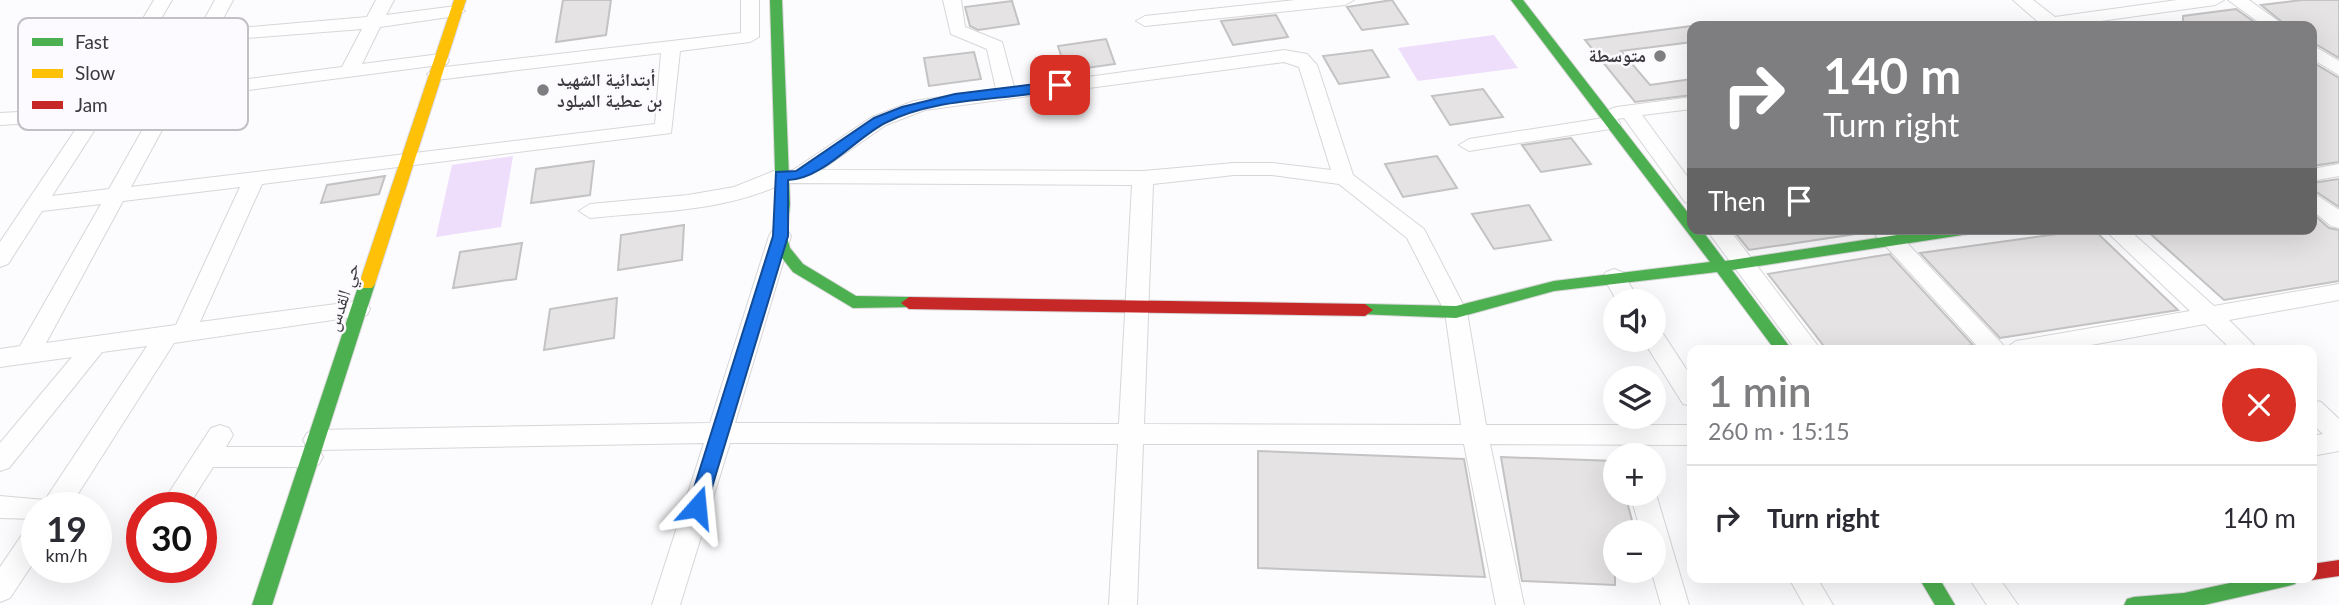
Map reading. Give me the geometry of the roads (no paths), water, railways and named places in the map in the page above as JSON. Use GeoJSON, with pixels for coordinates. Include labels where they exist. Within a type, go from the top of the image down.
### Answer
{"type":"FeatureCollection","features":[{"type":"Feature","properties":{"kind":"street"},"geometry":{"type":"LineString","coordinates":[[152,18],[163,0]]}},
{"type":"Feature","properties":{"kind":"street"},"geometry":{"type":"LineString","coordinates":[[214,18],[224,0]]}},
{"type":"Feature","properties":{"kind":"street"},"geometry":{"type":"LineString","coordinates":[[349,71],[385,0]]}},
{"type":"Feature","properties":{"kind":"street"},"geometry":{"type":"LineString","coordinates":[[248,84],[349,71],[438,67],[750,37],[750,0]]}},
{"type":"Feature","properties":{"kind":"street"},"geometry":{"type":"LineString","coordinates":[[666,605],[780,236],[790,176],[776,0]]}},
{"type":"Feature","properties":{"kind":"street"},"geometry":{"type":"LineString","coordinates":[[952,0],[957,30],[996,46],[1006,92]]}},
{"type":"Feature","properties":{"kind":"street"},"geometry":{"type":"LineString","coordinates":[[1146,21],[1345,0]]}},
{"type":"Feature","properties":{"kind":"street"},"geometry":{"type":"LineString","coordinates":[[1517,0],[1647,173],[1687,222]]}},
{"type":"Feature","properties":{"kind":"street"},"geometry":{"type":"LineString","coordinates":[[2022,0],[2049,21]]}},
{"type":"Feature","properties":{"kind":"street"},"geometry":{"type":"LineString","coordinates":[[2093,21],[2215,0]]}},
{"type":"Feature","properties":{"kind":"street"},"geometry":{"type":"LineString","coordinates":[[2237,0],[2268,21]]}},
{"type":"Feature","properties":{"kind":"street"},"geometry":{"type":"LineString","coordinates":[[248,33],[376,22],[458,6]]}},
{"type":"Feature","properties":{"kind":"street","name":"حي القدس"},"geometry":{"type":"LineString","coordinates":[[262,605],[458,6]]}},
{"type":"Feature","properties":{"kind":"street"},"geometry":{"type":"LineString","coordinates":[[34,205],[664,129],[671,46]]}},
{"type":"Feature","properties":{"kind":"street"},"geometry":{"type":"LineString","coordinates":[[2317,55],[2339,70]]}},
{"type":"Feature","properties":{"kind":"street"},"geometry":{"type":"LineString","coordinates":[[590,211],[736,194],[764,186],[790,176],[892,115],[938,101],[1295,57],[1308,65],[1344,178]]}},
{"type":"Feature","properties":{"kind":"street"},"geometry":{"type":"LineString","coordinates":[[2317,73],[2339,70]]}},
{"type":"Feature","properties":{"kind":"street"},"geometry":{"type":"LineString","coordinates":[[1469,145],[1607,119],[1630,112],[1687,104]]}},
{"type":"Feature","properties":{"kind":"street"},"geometry":{"type":"LineString","coordinates":[[1630,112],[1687,190]]}},
{"type":"Feature","properties":{"kind":"street"},"geometry":{"type":"LineString","coordinates":[[0,119],[18,118]]}},
{"type":"Feature","properties":{"kind":"street"},"geometry":{"type":"LineString","coordinates":[[0,260],[85,130]]}},
{"type":"Feature","properties":{"kind":"street"},"geometry":{"type":"LineString","coordinates":[[28,354],[152,130]]}},
{"type":"Feature","properties":{"kind":"street"},"geometry":{"type":"LineString","coordinates":[[1647,173],[1687,167]]}},
{"type":"Feature","properties":{"kind":"street"},"geometry":{"type":"LineString","coordinates":[[790,176],[1143,178],[1234,169],[1272,169],[1344,178],[1370,195],[1416,234],[1456,312],[1475,435],[1510,605]]}},
{"type":"Feature","properties":{"kind":"street"},"geometry":{"type":"LineString","coordinates":[[2317,174],[2339,170]]}},
{"type":"Feature","properties":{"kind":"street"},"geometry":{"type":"LineString","coordinates":[[1123,605],[1143,178]]}},
{"type":"Feature","properties":{"kind":"street"},"geometry":{"type":"LineString","coordinates":[[65,492],[176,334],[254,179]]}},
{"type":"Feature","properties":{"kind":"street"},"geometry":{"type":"LineString","coordinates":[[2317,203],[2339,220]]}},
{"type":"Feature","properties":{"kind":"street"},"geometry":{"type":"LineString","coordinates":[[1699,235],[1733,266],[1804,345]]}},
{"type":"Feature","properties":{"kind":"street"},"geometry":{"type":"LineString","coordinates":[[1720,235],[1733,266],[1781,345]]}},
{"type":"Feature","properties":{"kind":"street"},"geometry":{"type":"LineString","coordinates":[[780,236],[787,257],[800,271],[853,302],[1456,312],[1492,298],[1614,277],[1733,266],[1886,235],[1990,345]]}},
{"type":"Feature","properties":{"kind":"street"},"geometry":{"type":"LineString","coordinates":[[2122,235],[2242,345]]}},
{"type":"Feature","properties":{"kind":"street"},"geometry":{"type":"LineString","coordinates":[[1614,277],[1622,289]]}},
{"type":"Feature","properties":{"kind":"street"},"geometry":{"type":"LineString","coordinates":[[2043,345],[2339,292]]}},
{"type":"Feature","properties":{"kind":"street"},"geometry":{"type":"LineString","coordinates":[[0,358],[359,309]]}},
{"type":"Feature","properties":{"kind":"street"},"geometry":{"type":"LineString","coordinates":[[0,461],[95,345]]}},
{"type":"Feature","properties":{"kind":"street"},"geometry":{"type":"LineString","coordinates":[[1663,352],[1687,389]]}},
{"type":"Feature","properties":{"kind":"street"},"geometry":{"type":"LineString","coordinates":[[2317,414],[2339,434]]}},
{"type":"Feature","properties":{"kind":"street"},"geometry":{"type":"LineString","coordinates":[[205,457],[313,449],[720,433],[1475,435],[1603,444]]}},
{"type":"Feature","properties":{"kind":"street"},"geometry":{"type":"LineString","coordinates":[[182,492],[220,435]]}},
{"type":"Feature","properties":{"kind":"street"},"geometry":{"type":"LineString","coordinates":[[1647,443],[1687,436]]}},
{"type":"Feature","properties":{"kind":"street"},"geometry":{"type":"LineString","coordinates":[[2317,445],[2339,441]]}},
{"type":"Feature","properties":{"kind":"street"},"geometry":{"type":"LineString","coordinates":[[1646,506],[1675,605]]}},
{"type":"Feature","properties":{"kind":"street"},"geometry":{"type":"LineString","coordinates":[[0,508],[21,508]]}},
{"type":"Feature","properties":{"kind":"street"},"geometry":{"type":"LineString","coordinates":[[0,590],[21,558]]}},
{"type":"Feature","properties":{"kind":"street"},"geometry":{"type":"LineString","coordinates":[[2317,571],[2339,568]]}},
{"type":"Feature","properties":{"kind":"street"},"geometry":{"type":"LineString","coordinates":[[1806,583],[1819,605]]}},
{"type":"Feature","properties":{"kind":"street"},"geometry":{"type":"LineString","coordinates":[[1932,583],[1945,605]]}},
{"type":"Feature","properties":{"kind":"street"},"geometry":{"type":"LineString","coordinates":[[1987,583],[2004,605]]}},
{"type":"Feature","properties":{"kind":"street"},"geometry":{"type":"LineString","coordinates":[[2134,605],[2184,601],[2220,584]]}},
{"type":"Feature","properties":{"kind":"place","name":"متوسطة"},"geometry":{"type":"Point","coordinates":[1660,56]}},
{"type":"Feature","properties":{"kind":"place","name":"أبتدائية الشهيد بن عطية الميلود"},"geometry":{"type":"Point","coordinates":[543,90]}}]}
